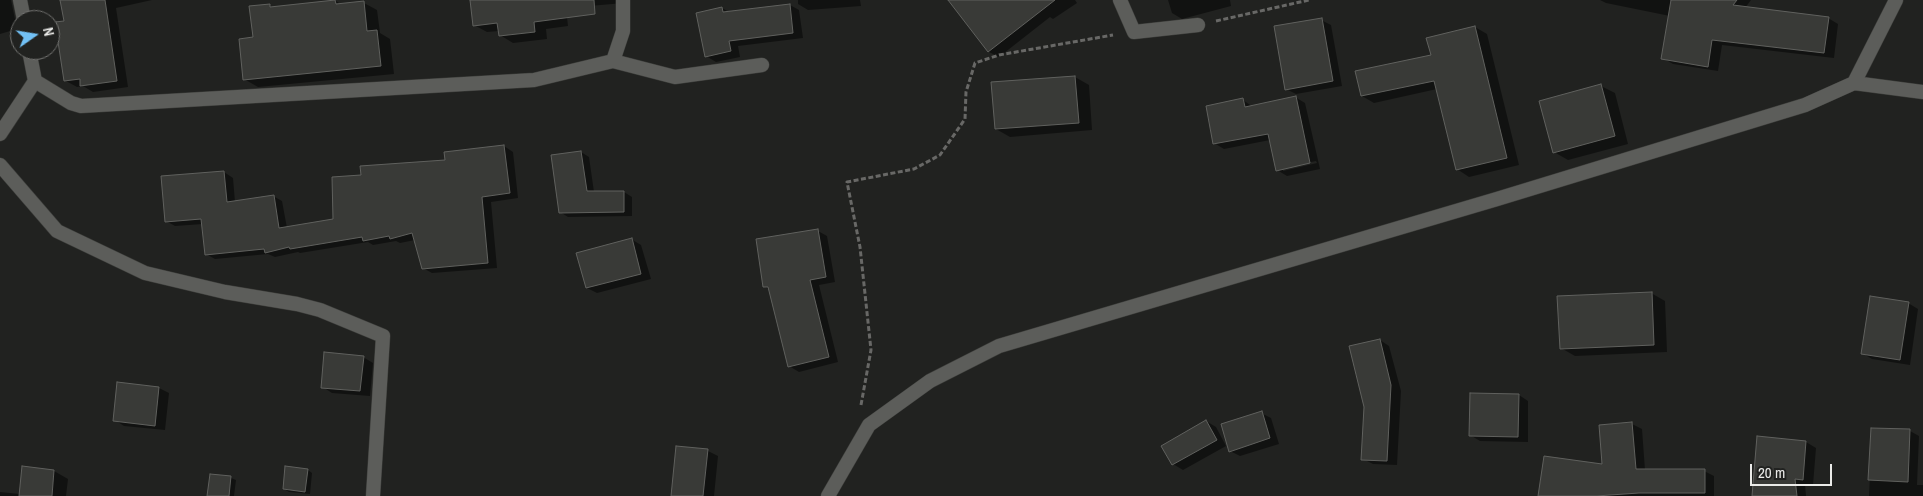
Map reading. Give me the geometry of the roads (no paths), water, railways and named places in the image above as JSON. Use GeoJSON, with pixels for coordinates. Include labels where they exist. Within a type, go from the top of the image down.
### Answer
{"type":"FeatureCollection","features":[{"type":"Feature","properties":{"kind":"street"},"geometry":{"type":"LineString","coordinates":[[613,61],[623,31],[623,0]]}},
{"type":"Feature","properties":{"kind":"street"},"geometry":{"type":"LineString","coordinates":[[1120,0],[1134,32],[1198,25]]}},
{"type":"Feature","properties":{"kind":"street"},"geometry":{"type":"LineString","coordinates":[[1854,83],[1896,0]]}},
{"type":"Feature","properties":{"kind":"street"},"geometry":{"type":"LineString","coordinates":[[0,134],[35,81],[31,60]]}},
{"type":"Feature","properties":{"kind":"street"},"geometry":{"type":"LineString","coordinates":[[35,81],[71,103],[81,106],[515,82],[534,80],[613,61],[675,77],[762,65]]}},
{"type":"Feature","properties":{"kind":"street"},"geometry":{"type":"LineString","coordinates":[[828,496],[868,425],[930,381],[999,346],[1497,199],[1805,105],[1854,83],[1923,92]]}},
{"type":"Feature","properties":{"kind":"street"},"geometry":{"type":"LineString","coordinates":[[0,165],[57,231],[145,273],[225,292],[297,304],[320,310],[383,336],[373,496]]}}]}
